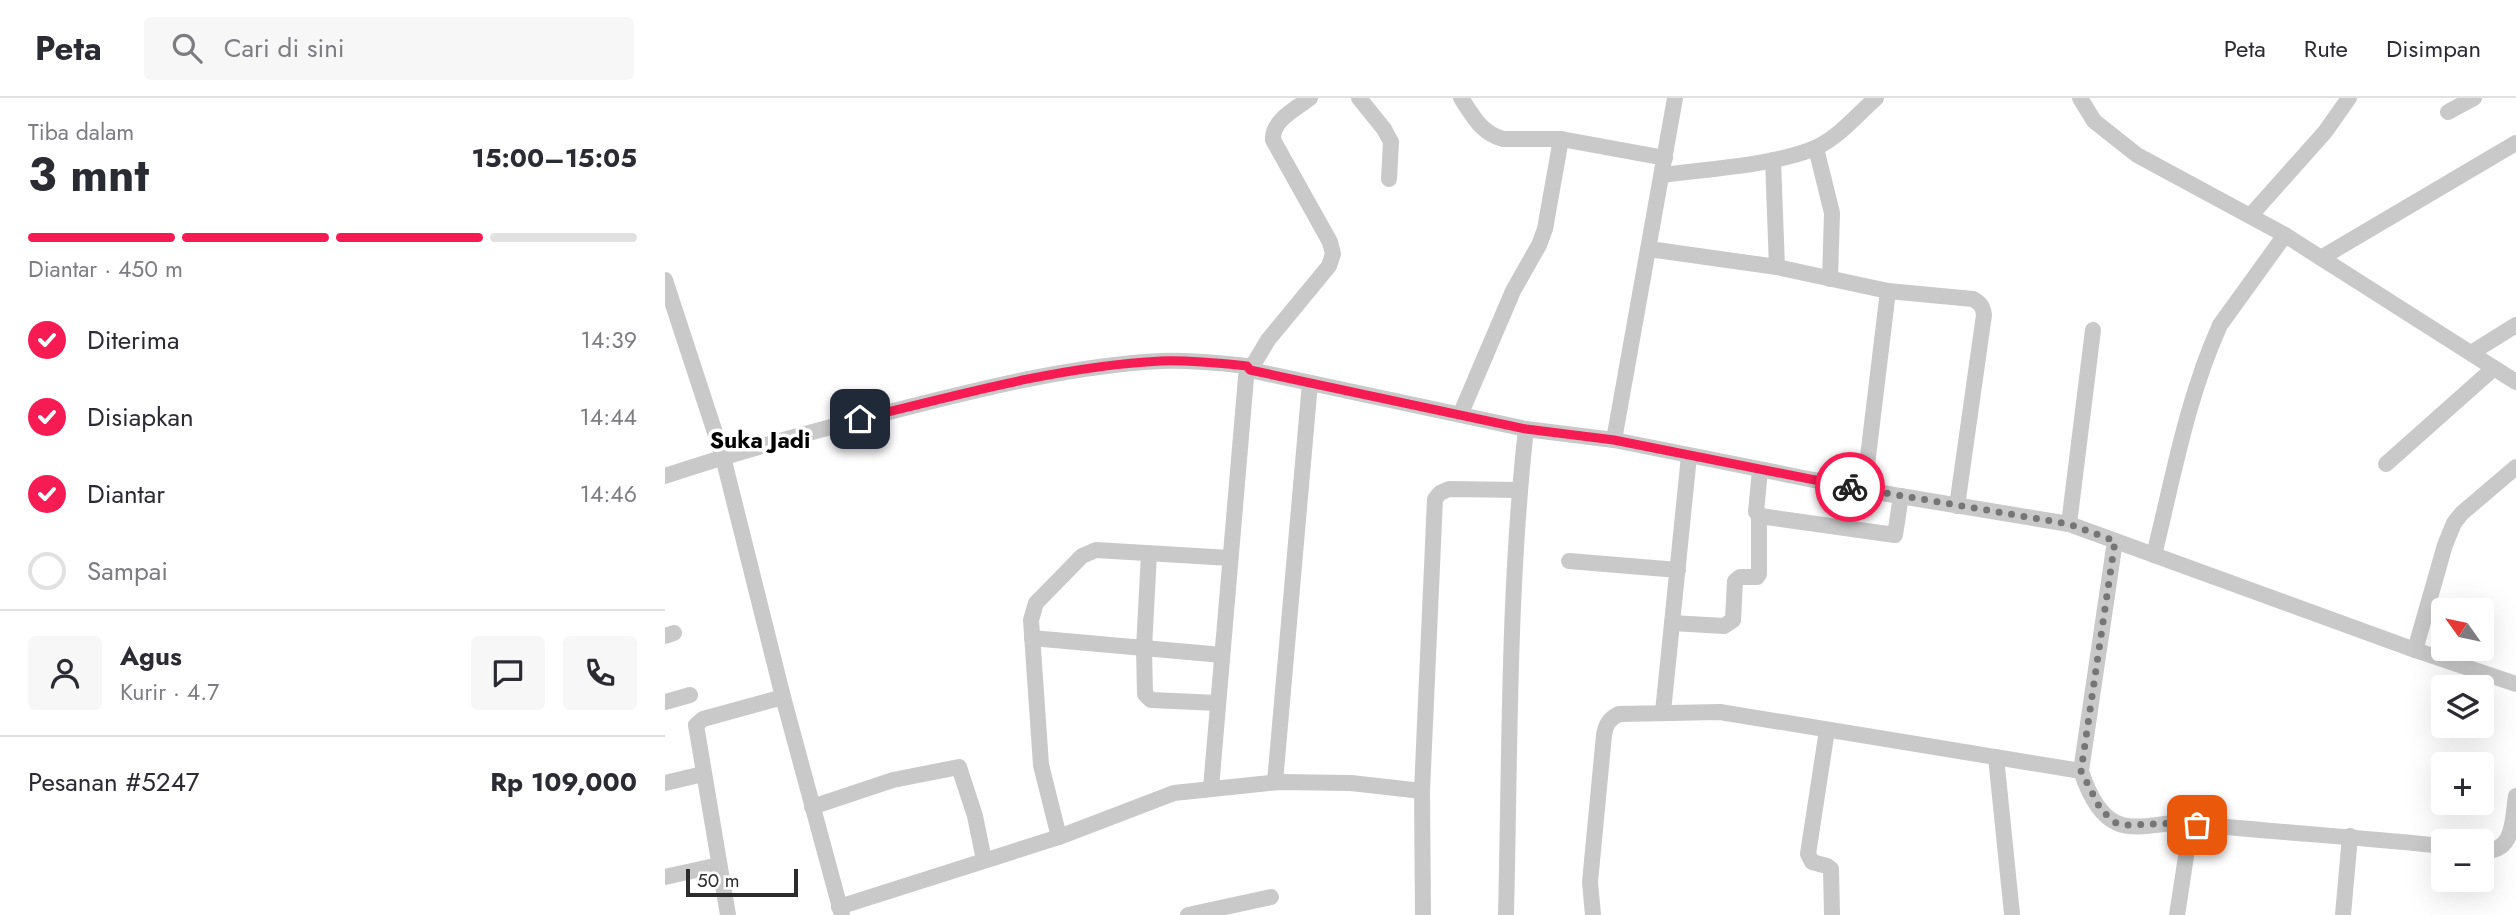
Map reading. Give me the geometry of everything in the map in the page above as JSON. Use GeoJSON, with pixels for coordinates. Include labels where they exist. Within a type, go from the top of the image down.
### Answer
{"type":"FeatureCollection","features":[{"type":"Feature","properties":{"kind":"street"},"geometry":{"type":"LineString","coordinates":[[1211,788],[1249,368],[1268,340],[1321,278],[1333,254],[1330,242],[1273,140],[1273,132],[1279,122],[1310,98]]}},
{"type":"Feature","properties":{"kind":"street"},"geometry":{"type":"LineString","coordinates":[[1359,98],[1391,142],[1389,179]]}},
{"type":"Feature","properties":{"kind":"street"},"geometry":{"type":"LineString","coordinates":[[1461,98],[1478,124],[1495,137],[1561,139],[1665,158]]}},
{"type":"Feature","properties":{"kind":"street"},"geometry":{"type":"LineString","coordinates":[[1614,440],[1675,98]]}},
{"type":"Feature","properties":{"kind":"street"},"geometry":{"type":"LineString","coordinates":[[1662,175],[1773,160],[1817,148],[1876,98]]}},
{"type":"Feature","properties":{"kind":"street"},"geometry":{"type":"LineString","coordinates":[[2080,98],[2094,121],[2137,155],[2285,235],[2516,382]]}},
{"type":"Feature","properties":{"kind":"street"},"geometry":{"type":"LineString","coordinates":[[2251,215],[2325,132],[2349,98]]}},
{"type":"Feature","properties":{"kind":"street"},"geometry":{"type":"LineString","coordinates":[[2448,112],[2474,98]]}},
{"type":"Feature","properties":{"kind":"street"},"geometry":{"type":"LineString","coordinates":[[1461,413],[1513,291],[1545,229],[1561,139]]}},
{"type":"Feature","properties":{"kind":"street"},"geometry":{"type":"LineString","coordinates":[[2321,258],[2516,143]]}},
{"type":"Feature","properties":{"kind":"street"},"geometry":{"type":"LineString","coordinates":[[1817,148],[1832,213],[1830,279]]}},
{"type":"Feature","properties":{"kind":"street"},"geometry":{"type":"LineString","coordinates":[[1773,160],[1777,267]]}},
{"type":"Feature","properties":{"kind":"street"},"geometry":{"type":"LineString","coordinates":[[2154,555],[2197,385],[2212,342],[2220,326],[2285,235]]}},
{"type":"Feature","properties":{"kind":"street"},"geometry":{"type":"LineString","coordinates":[[1650,249],[1777,267],[1888,291],[1973,299],[1984,307],[1957,506]]}},
{"type":"Feature","properties":{"kind":"street"},"geometry":{"type":"LineString","coordinates":[[665,280],[723,457],[840,911],[1059,837],[1164,796],[1275,782],[1351,783],[1423,791]]}},
{"type":"Feature","properties":{"kind":"street"},"geometry":{"type":"LineString","coordinates":[[1864,490],[1888,291]]}},
{"type":"Feature","properties":{"kind":"street"},"geometry":{"type":"LineString","coordinates":[[2471,354],[2516,325]]}},
{"type":"Feature","properties":{"kind":"street"},"geometry":{"type":"LineString","coordinates":[[2069,524],[2093,330]]}},
{"type":"Feature","properties":{"kind":"street"},"geometry":{"type":"LineString","coordinates":[[665,476],[723,457],[922,404],[1034,378],[1161,361],[1200,361],[1249,368],[1526,429],[1614,440],[1864,490],[2069,524],[2516,684]]}},
{"type":"Feature","properties":{"kind":"street"},"geometry":{"type":"LineString","coordinates":[[2386,464],[2494,368]]}},
{"type":"Feature","properties":{"kind":"street"},"geometry":{"type":"LineString","coordinates":[[1275,782],[1310,383]]}},
{"type":"Feature","properties":{"kind":"street"},"geometry":{"type":"LineString","coordinates":[[1506,915],[1519,490],[1526,429]]}},
{"type":"Feature","properties":{"kind":"street"},"geometry":{"type":"LineString","coordinates":[[1663,712],[1689,456]]}},
{"type":"Feature","properties":{"kind":"street"},"geometry":{"type":"LineString","coordinates":[[2415,650],[2445,545],[2454,523],[2516,467]]}},
{"type":"Feature","properties":{"kind":"street"},"geometry":{"type":"LineString","coordinates":[[1672,623],[1724,626],[1733,620],[1735,581],[1740,577],[1757,577],[1759,574],[1759,515],[1756,508],[1760,470]]}},
{"type":"Feature","properties":{"kind":"street"},"geometry":{"type":"LineString","coordinates":[[1423,915],[1423,791],[1435,499],[1449,489],[1519,490]]}},
{"type":"Feature","properties":{"kind":"street"},"geometry":{"type":"LineString","coordinates":[[1759,515],[1895,535],[1901,496]]}},
{"type":"Feature","properties":{"kind":"street"},"geometry":{"type":"LineString","coordinates":[[2115,541],[2081,771],[2101,810],[2116,823],[2126,825],[2191,824],[2431,845]]}},
{"type":"Feature","properties":{"kind":"street"},"geometry":{"type":"LineString","coordinates":[[1059,837],[1041,765],[1032,638],[1032,611],[1036,603],[1082,556],[1096,550],[1230,558]]}},
{"type":"Feature","properties":{"kind":"street"},"geometry":{"type":"LineString","coordinates":[[1149,554],[1144,649],[1145,694],[1147,698],[1218,704]]}},
{"type":"Feature","properties":{"kind":"street"},"geometry":{"type":"LineString","coordinates":[[1569,561],[1678,570]]}},
{"type":"Feature","properties":{"kind":"street"},"geometry":{"type":"LineString","coordinates":[[1032,638],[1222,654]]}},
{"type":"Feature","properties":{"kind":"street"},"geometry":{"type":"LineString","coordinates":[[665,702],[690,695]]}},
{"type":"Feature","properties":{"kind":"street"},"geometry":{"type":"LineString","coordinates":[[728,915],[696,731],[699,722],[783,696]]}},
{"type":"Feature","properties":{"kind":"street"},"geometry":{"type":"LineString","coordinates":[[1593,915],[1590,882],[1606,726],[1619,714],[1720,712],[2081,771]]}},
{"type":"Feature","properties":{"kind":"street"},"geometry":{"type":"LineString","coordinates":[[1827,730],[1808,854],[1812,862],[1831,869],[1832,915]]}},
{"type":"Feature","properties":{"kind":"street"},"geometry":{"type":"LineString","coordinates":[[1996,757],[2012,914]]}},
{"type":"Feature","properties":{"kind":"street"},"geometry":{"type":"LineString","coordinates":[[813,807],[893,780],[958,767],[975,816],[985,860]]}},
{"type":"Feature","properties":{"kind":"street"},"geometry":{"type":"LineString","coordinates":[[665,783],[703,774]]}},
{"type":"Feature","properties":{"kind":"street"},"geometry":{"type":"LineString","coordinates":[[2494,851],[2505,845],[2516,796]]}},
{"type":"Feature","properties":{"kind":"street"},"geometry":{"type":"LineString","coordinates":[[2177,915],[2191,824]]}},
{"type":"Feature","properties":{"kind":"street"},"geometry":{"type":"LineString","coordinates":[[2343,915],[2350,836]]}},
{"type":"Feature","properties":{"kind":"street"},"geometry":{"type":"LineString","coordinates":[[665,877],[719,865]]}},
{"type":"Feature","properties":{"kind":"street"},"geometry":{"type":"LineString","coordinates":[[1188,915],[1271,897]]}},
{"type":"Feature","properties":{"kind":"way so far"},"geometry":{"type":"LineString","coordinates":[[1850,487],[2069,524],[2115,541],[2081,771],[2101,810],[2116,823],[2197,825]]}},
{"type":"Feature","properties":{"kind":"district","name":"Suka Jadi"},"geometry":{"type":"Point","coordinates":[760,440]}},
{"type":"Feature","properties":{"kind":"route"},"geometry":{"type":"LineString","coordinates":[[860,419],[1034,378],[1161,361],[1200,361],[1247,366],[1250,370],[1526,429],[1614,440],[1850,487]]}}]}
